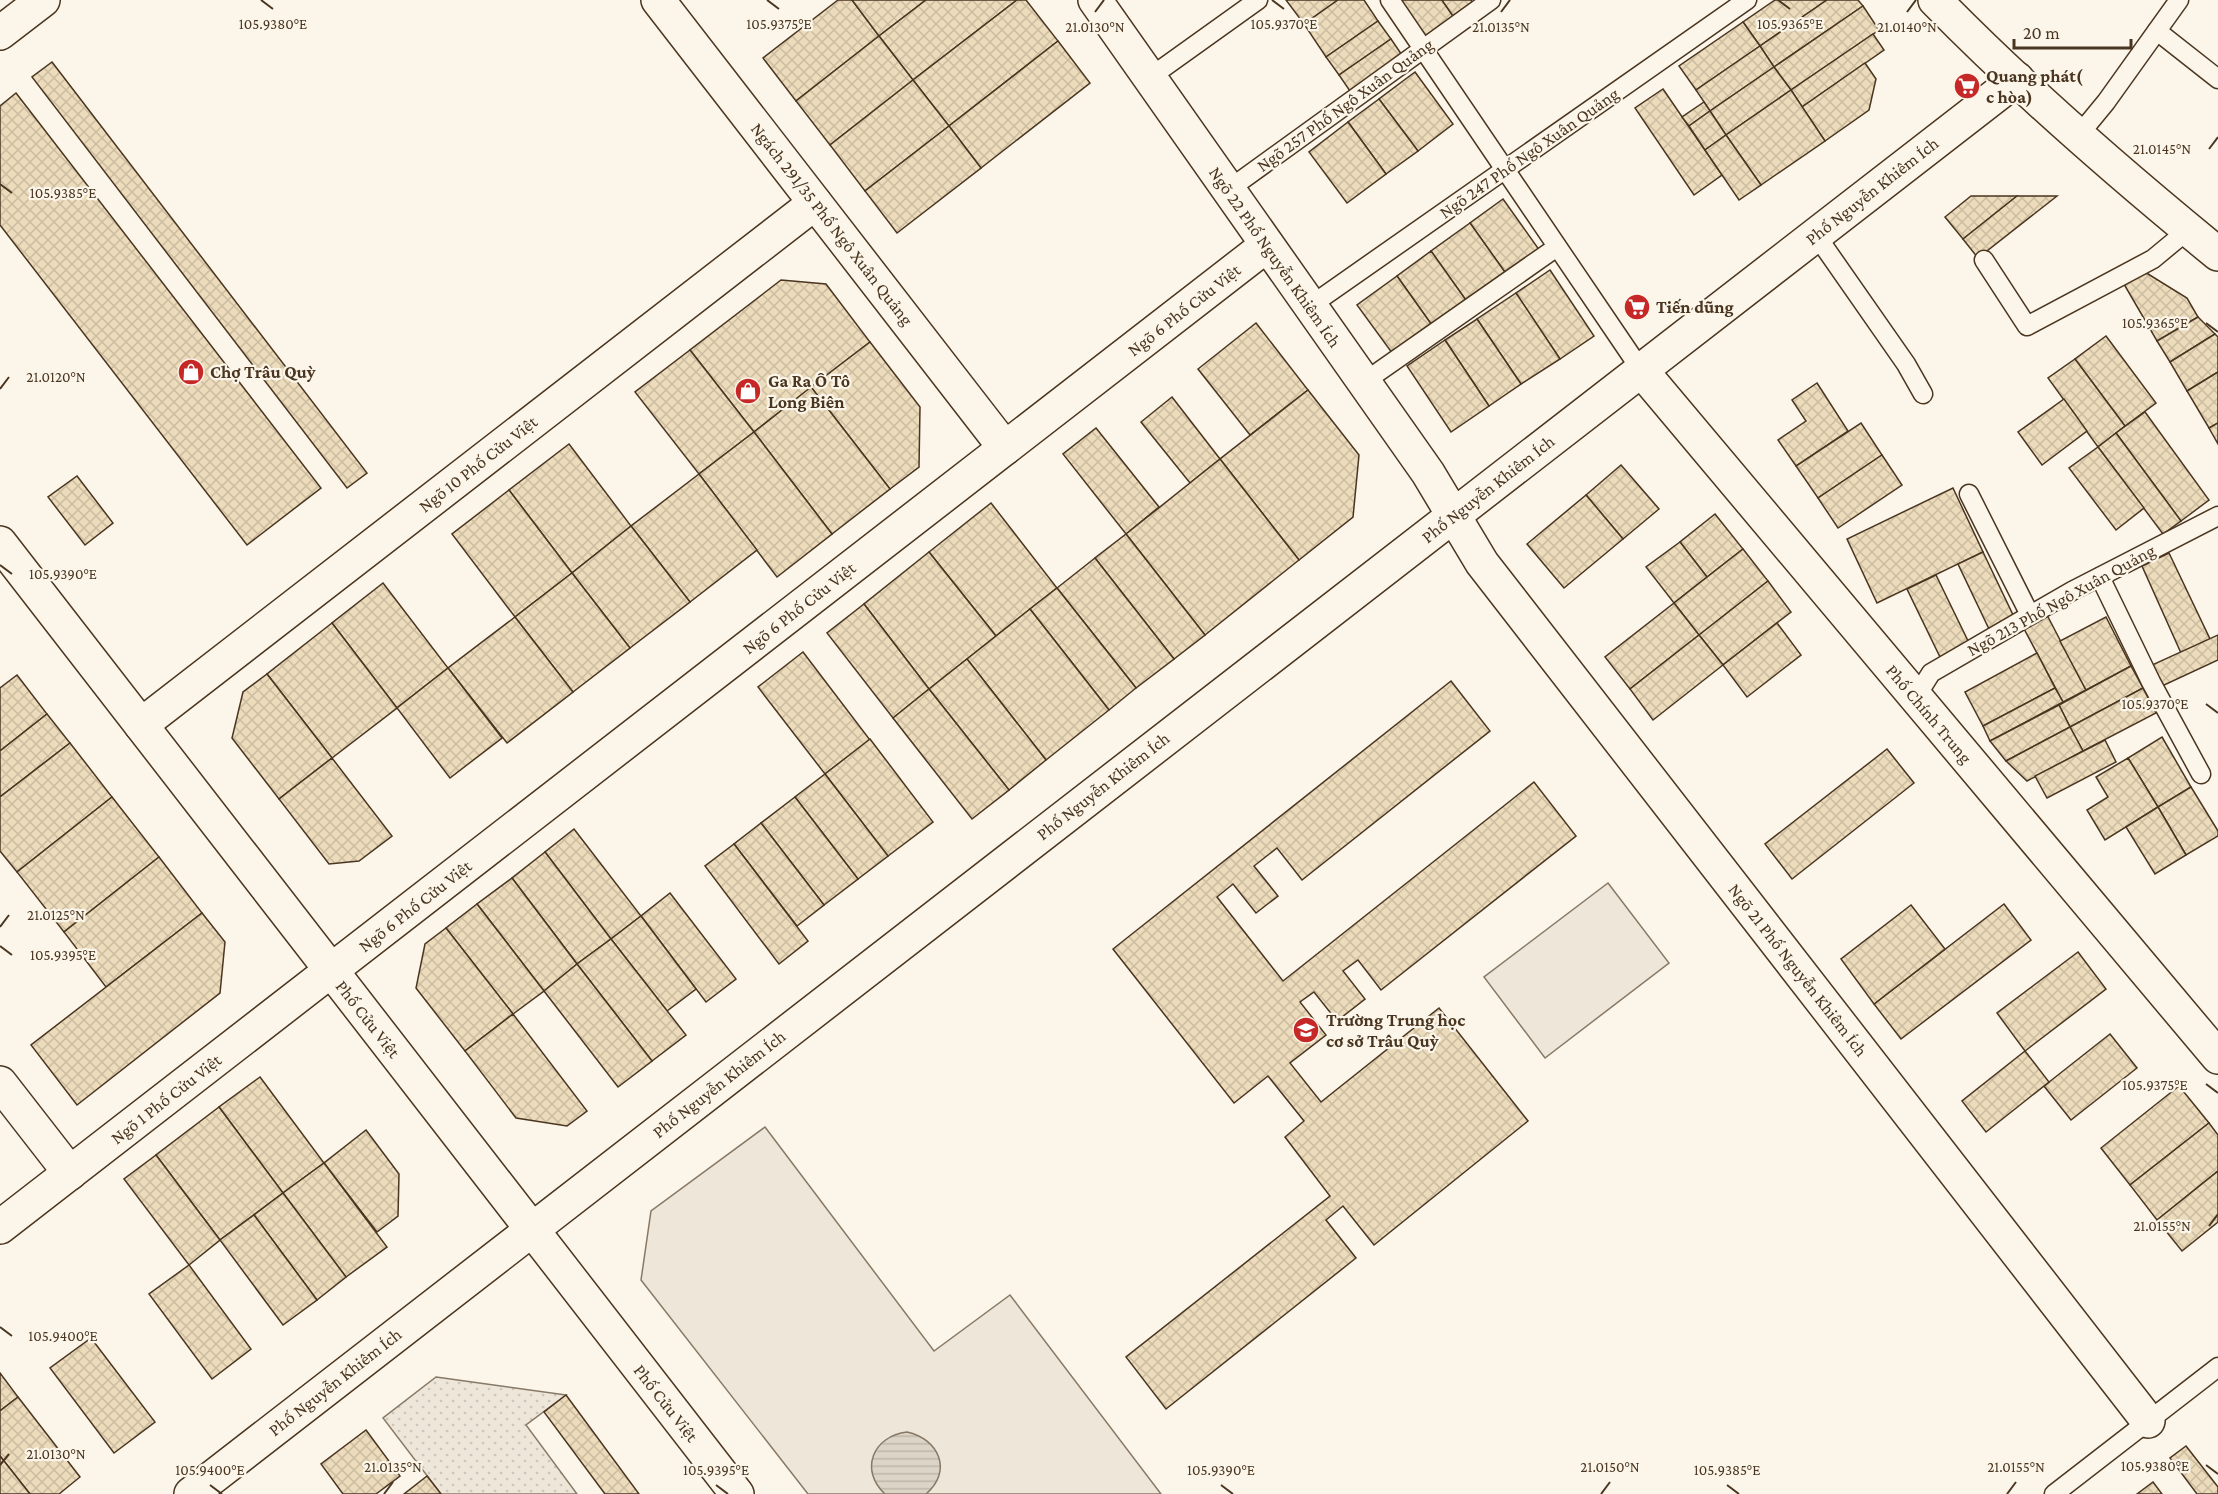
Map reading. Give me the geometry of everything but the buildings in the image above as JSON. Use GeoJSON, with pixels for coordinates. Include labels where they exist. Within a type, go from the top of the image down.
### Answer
{"type":"FeatureCollection","features":[{"type":"Feature","properties":{"kind":"street"},"geometry":{"type":"LineString","coordinates":[[0,33],[43,0]]}},
{"type":"Feature","properties":{"kind":"street","name":"Ngách 291/35 Phố Ngô Xuân Quảng"},"geometry":{"type":"LineString","coordinates":[[658,0],[1005,448]]}},
{"type":"Feature","properties":{"kind":"street","name":"Ngõ 22 Phố Nguyễn Khiêm Ích"},"geometry":{"type":"LineString","coordinates":[[1095,0],[1428,473],[1454,515]]}},
{"type":"Feature","properties":{"kind":"street"},"geometry":{"type":"LineString","coordinates":[[1935,0],[2078,136],[2218,254]]}},
{"type":"Feature","properties":{"kind":"street","name":"Phố Nguyễn Khiêm Ích"},"geometry":{"type":"LineString","coordinates":[[191,1494],[2017,79]]}},
{"type":"Feature","properties":{"kind":"street","name":"Ngõ 10 Phố Cửu Việt"},"geometry":{"type":"LineString","coordinates":[[141,725],[815,203]]}},
{"type":"Feature","properties":{"kind":"street","name":"Ngõ 6 Phố Cửu Việt"},"geometry":{"type":"LineString","coordinates":[[332,971],[1268,245]]}},
{"type":"Feature","properties":{"kind":"street","name":"Phố Chính Trung"},"geometry":{"type":"LineString","coordinates":[[1641,370],[2218,1057]]}},
{"type":"Feature","properties":{"kind":"street","name":"Ngõ 21 Phố Nguyễn Khiêm Ích"},"geometry":{"type":"LineString","coordinates":[[1454,515],[1482,562],[2148,1421]]}},
{"type":"Feature","properties":{"kind":"street","name":"Phố Cửu Việt"},"geometry":{"type":"LineString","coordinates":[[0,543],[737,1494]]}},
{"type":"Feature","properties":{"kind":"street","name":"Ngõ 1 Phố Cửu Việt"},"geometry":{"type":"LineString","coordinates":[[0,1227],[332,971]]}},
{"type":"Feature","properties":{"kind":"street"},"geometry":{"type":"LineString","coordinates":[[0,1083],[70,1173]]}},
{"type":"Feature","properties":{"kind":"lane"},"geometry":{"type":"LineString","coordinates":[[1149,78],[1258,0]]}},
{"type":"Feature","properties":{"kind":"lane"},"geometry":{"type":"LineString","coordinates":[[1390,0],[1641,370]]}},
{"type":"Feature","properties":{"kind":"lane","name":"Ngõ 257 Phố Ngô Xuân Quảng"},"geometry":{"type":"LineString","coordinates":[[1228,190],[1491,0]]}},
{"type":"Feature","properties":{"kind":"lane","name":"Ngõ 247 Phố Ngô Xuân Quảng"},"geometry":{"type":"LineString","coordinates":[[1310,306],[1747,0]]}},
{"type":"Feature","properties":{"kind":"lane"},"geometry":{"type":"LineString","coordinates":[[2078,136],[2106,102],[2179,0]]}},
{"type":"Feature","properties":{"kind":"lane"},"geometry":{"type":"LineString","coordinates":[[2157,31],[2218,79]]}},
{"type":"Feature","properties":{"kind":"lane"},"geometry":{"type":"LineString","coordinates":[[1984,260],[2027,326],[2153,258],[2188,230]]}},
{"type":"Feature","properties":{"kind":"lane"},"geometry":{"type":"LineString","coordinates":[[1816,235],[1906,364],[1923,394]]}},
{"type":"Feature","properties":{"kind":"lane"},"geometry":{"type":"LineString","coordinates":[[1364,382],[1557,247]]}},
{"type":"Feature","properties":{"kind":"lane"},"geometry":{"type":"LineString","coordinates":[[1969,494],[2030,615]]}},
{"type":"Feature","properties":{"kind":"lane","name":"Ngõ 213 Phố Ngô Xuân Quảng"},"geometry":{"type":"LineString","coordinates":[[1916,698],[1932,673],[2030,615],[2218,516]]}},
{"type":"Feature","properties":{"kind":"lane"},"geometry":{"type":"LineString","coordinates":[[2100,577],[2151,682],[2201,774]]}},
{"type":"Feature","properties":{"kind":"lane"},"geometry":{"type":"LineString","coordinates":[[2054,1494],[2218,1367]]}},
{"type":"Feature","properties":{"kind":"shaded area"},"geometry":{"type":"Polygon","coordinates":[[[1608,883],[1669,963],[1545,1058],[1484,977],[1608,883]]]}},
{"type":"Feature","properties":{"kind":"shaded area"},"geometry":{"type":"Polygon","coordinates":[[[765,1127],[934,1351],[1010,1295],[1161,1494],[808,1494],[641,1280],[651,1211],[765,1127]]]}},
{"type":"Feature","properties":{"kind":"shaded area"},"geometry":{"type":"Polygon","coordinates":[[[436,1377],[566,1395],[526,1425],[577,1494],[441,1494],[383,1418],[436,1377]]]}},
{"type":"Feature","properties":{"kind":"shaded area"},"geometry":{"type":"Polygon","coordinates":[[[907,1432],[927,1441],[934,1449],[939,1457],[939,1476],[926,1494],[885,1494],[877,1485],[873,1475],[874,1456],[878,1447],[886,1440],[907,1432]]]}},
{"type":"Feature","properties":{"kind":"place","name":"Quang phát( c hòa)"},"geometry":{"type":"Point","coordinates":[1967,86]}},
{"type":"Feature","properties":{"kind":"place","name":"Tiến dũng"},"geometry":{"type":"Point","coordinates":[1637,307]}},
{"type":"Feature","properties":{"kind":"place","name":"Chợ Trâu Quỳ"},"geometry":{"type":"Point","coordinates":[191,372]}},
{"type":"Feature","properties":{"kind":"place","name":"Ga Ra Ô Tô Long Biên"},"geometry":{"type":"Point","coordinates":[748,391]}},
{"type":"Feature","properties":{"kind":"place","name":"Trường Trung học cơ sở Trâu Quỳ"},"geometry":{"type":"Point","coordinates":[1306,1030]}}]}
